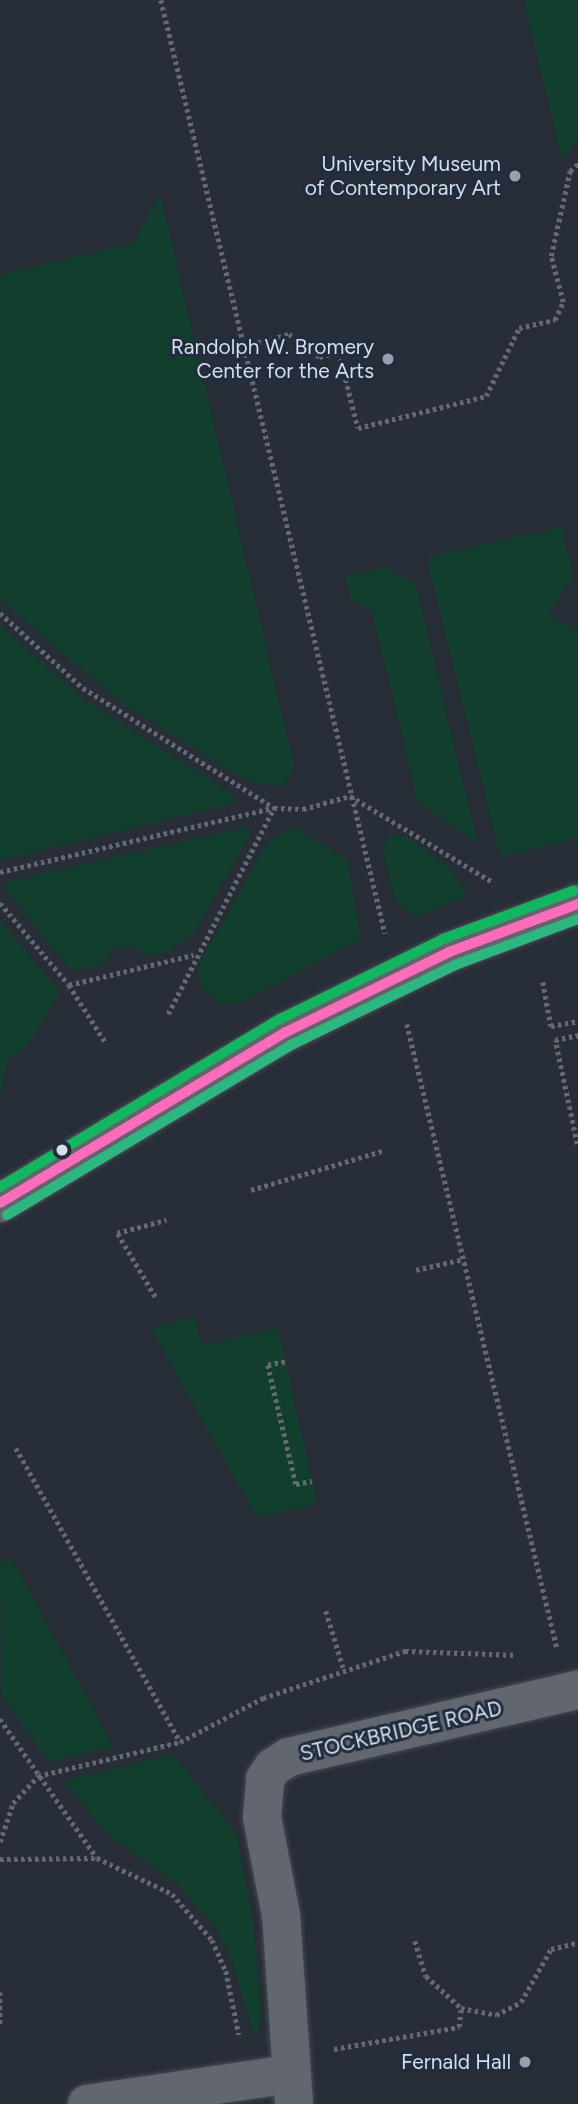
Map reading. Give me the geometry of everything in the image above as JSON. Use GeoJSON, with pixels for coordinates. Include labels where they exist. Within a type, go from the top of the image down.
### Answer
{"type":"FeatureCollection","features":[{"type":"Feature","properties":{"kind":"main road"},"geometry":{"type":"LineString","coordinates":[[0,1203],[286,1032],[449,952],[578,904]]}},
{"type":"Feature","properties":{"kind":"lane","name":"STOCKBRIDGE ROAD"},"geometry":{"type":"LineString","coordinates":[[292,2089],[281,1915],[262,1816],[263,1788],[273,1767],[289,1757],[573,1692]]}},
{"type":"Feature","properties":{"kind":"lane"},"geometry":{"type":"LineString","coordinates":[[87,2104],[292,2089]]}},
{"type":"Feature","properties":{"kind":"path"},"geometry":{"type":"LineString","coordinates":[[161,0],[350,796],[388,944]]}},
{"type":"Feature","properties":{"kind":"path"},"geometry":{"type":"LineString","coordinates":[[244,346],[289,334],[319,357],[339,352],[358,428],[486,396],[519,328],[555,320],[564,302],[551,256],[570,171],[578,164]]}},
{"type":"Feature","properties":{"kind":"path"},"geometry":{"type":"LineString","coordinates":[[0,613],[83,688],[274,808]]}},
{"type":"Feature","properties":{"kind":"path"},"geometry":{"type":"LineString","coordinates":[[0,872],[274,808],[303,808],[350,796],[494,883]]}},
{"type":"Feature","properties":{"kind":"path"},"geometry":{"type":"LineString","coordinates":[[168,1014],[193,955],[274,808]]}},
{"type":"Feature","properties":{"kind":"path"},"geometry":{"type":"LineString","coordinates":[[0,903],[69,985],[106,1043]]}},
{"type":"Feature","properties":{"kind":"path"},"geometry":{"type":"LineString","coordinates":[[69,985],[193,955]]}},
{"type":"Feature","properties":{"kind":"path"},"geometry":{"type":"LineString","coordinates":[[543,982],[551,1026],[578,1021]]}},
{"type":"Feature","properties":{"kind":"path"},"geometry":{"type":"LineString","coordinates":[[405,1013],[573,1692]]}},
{"type":"Feature","properties":{"kind":"path"},"geometry":{"type":"LineString","coordinates":[[577,1144],[555,1040],[578,1035]]}},
{"type":"Feature","properties":{"kind":"path"},"geometry":{"type":"LineString","coordinates":[[251,1190],[382,1151]]}},
{"type":"Feature","properties":{"kind":"path"},"geometry":{"type":"LineString","coordinates":[[155,1297],[117,1233],[166,1220]]}},
{"type":"Feature","properties":{"kind":"path"},"geometry":{"type":"LineString","coordinates":[[416,1270],[464,1259]]}},
{"type":"Feature","properties":{"kind":"path"},"geometry":{"type":"LineString","coordinates":[[285,1362],[268,1365],[296,1484],[312,1480]]}},
{"type":"Feature","properties":{"kind":"path"},"geometry":{"type":"LineString","coordinates":[[16,1448],[180,1742]]}},
{"type":"Feature","properties":{"kind":"path"},"geometry":{"type":"LineString","coordinates":[[326,1612],[343,1667]]}},
{"type":"Feature","properties":{"kind":"path"},"geometry":{"type":"LineString","coordinates":[[0,1842],[13,1803],[38,1776],[180,1742],[262,1698],[343,1667],[422,1649],[523,1655],[531,1679],[573,1692]]}},
{"type":"Feature","properties":{"kind":"path"},"geometry":{"type":"LineString","coordinates":[[0,1719],[97,1858]]}},
{"type":"Feature","properties":{"kind":"path"},"geometry":{"type":"LineString","coordinates":[[0,1859],[97,1858],[152,1880],[192,1913],[226,1971],[241,2047]]}},
{"type":"Feature","properties":{"kind":"path"},"geometry":{"type":"LineString","coordinates":[[415,1941],[426,1976],[461,2008],[496,2015],[521,2002],[551,1950],[578,1943]]}},
{"type":"Feature","properties":{"kind":"path"},"geometry":{"type":"LineString","coordinates":[[0,1992],[0,2025]]}},
{"type":"Feature","properties":{"kind":"path"},"geometry":{"type":"LineString","coordinates":[[321,2049],[459,2027],[461,2008]]}},
{"type":"Feature","properties":{"kind":"green space"},"geometry":{"type":"Polygon","coordinates":[[[524,0],[578,0],[578,139],[562,159],[524,0]]]}},
{"type":"Feature","properties":{"kind":"green space"},"geometry":{"type":"Polygon","coordinates":[[[160,194],[294,767],[281,787],[246,781],[119,701],[0,599],[0,275],[133,243],[160,194]]]}},
{"type":"Feature","properties":{"kind":"green space"},"geometry":{"type":"Polygon","coordinates":[[[562,527],[573,576],[549,614],[578,631],[578,838],[500,857],[427,557],[562,527]]]}},
{"type":"Feature","properties":{"kind":"green space"},"geometry":{"type":"Polygon","coordinates":[[[387,567],[415,584],[478,844],[418,802],[372,611],[351,599],[346,576],[387,567]]]}},
{"type":"Feature","properties":{"kind":"green space"},"geometry":{"type":"Polygon","coordinates":[[[0,626],[84,700],[233,794],[235,803],[0,860],[0,626]]]}},
{"type":"Feature","properties":{"kind":"green space"},"geometry":{"type":"Polygon","coordinates":[[[247,827],[250,835],[194,933],[168,951],[147,956],[132,946],[113,950],[103,965],[71,971],[5,889],[11,881],[247,827]]]}},
{"type":"Feature","properties":{"kind":"green space"},"geometry":{"type":"Polygon","coordinates":[[[293,827],[347,859],[361,939],[241,1002],[221,1006],[201,987],[198,966],[268,841],[293,827]]]}},
{"type":"Feature","properties":{"kind":"green space"},"geometry":{"type":"Polygon","coordinates":[[[391,835],[407,837],[450,868],[467,896],[419,916],[404,911],[395,900],[382,848],[391,835]]]}},
{"type":"Feature","properties":{"kind":"green space"},"geometry":{"type":"Polygon","coordinates":[[[0,920],[60,993],[26,1048],[7,1059],[0,1097],[0,920]]]}},
{"type":"Feature","properties":{"kind":"green space"},"geometry":{"type":"Polygon","coordinates":[[[195,1317],[202,1345],[278,1328],[317,1504],[257,1518],[151,1328],[195,1317]]]}},
{"type":"Feature","properties":{"kind":"green space"},"geometry":{"type":"Polygon","coordinates":[[[11,1558],[113,1747],[48,1762],[1,1694],[0,1564],[11,1558]]]}},
{"type":"Feature","properties":{"kind":"green space"},"geometry":{"type":"Polygon","coordinates":[[[173,1754],[236,1834],[254,1927],[262,2019],[255,2038],[231,1957],[214,1926],[178,1885],[107,1834],[63,1781],[173,1754]]]}},
{"type":"Feature","properties":{"kind":"transit line"},"geometry":{"type":"LineString","coordinates":[[0,1187],[280,1019],[443,939],[573,891]]}},
{"type":"Feature","properties":{"kind":"transit line"},"geometry":{"type":"LineString","coordinates":[[0,1203],[286,1032],[449,952],[578,904]]}},
{"type":"Feature","properties":{"kind":"transit line"},"geometry":{"type":"LineString","coordinates":[[7,1215],[293,1044],[455,965],[578,919]]}},
{"type":"Feature","properties":{"kind":"place","name":"University Museum of Contemporary Art"},"geometry":{"type":"Point","coordinates":[515,176]}},
{"type":"Feature","properties":{"kind":"place","name":"Randolph W. Bromery Center for the Arts"},"geometry":{"type":"Point","coordinates":[388,359]}},
{"type":"Feature","properties":{"kind":"place","name":"Fernald Hall"},"geometry":{"type":"Point","coordinates":[525,2062]}}]}
